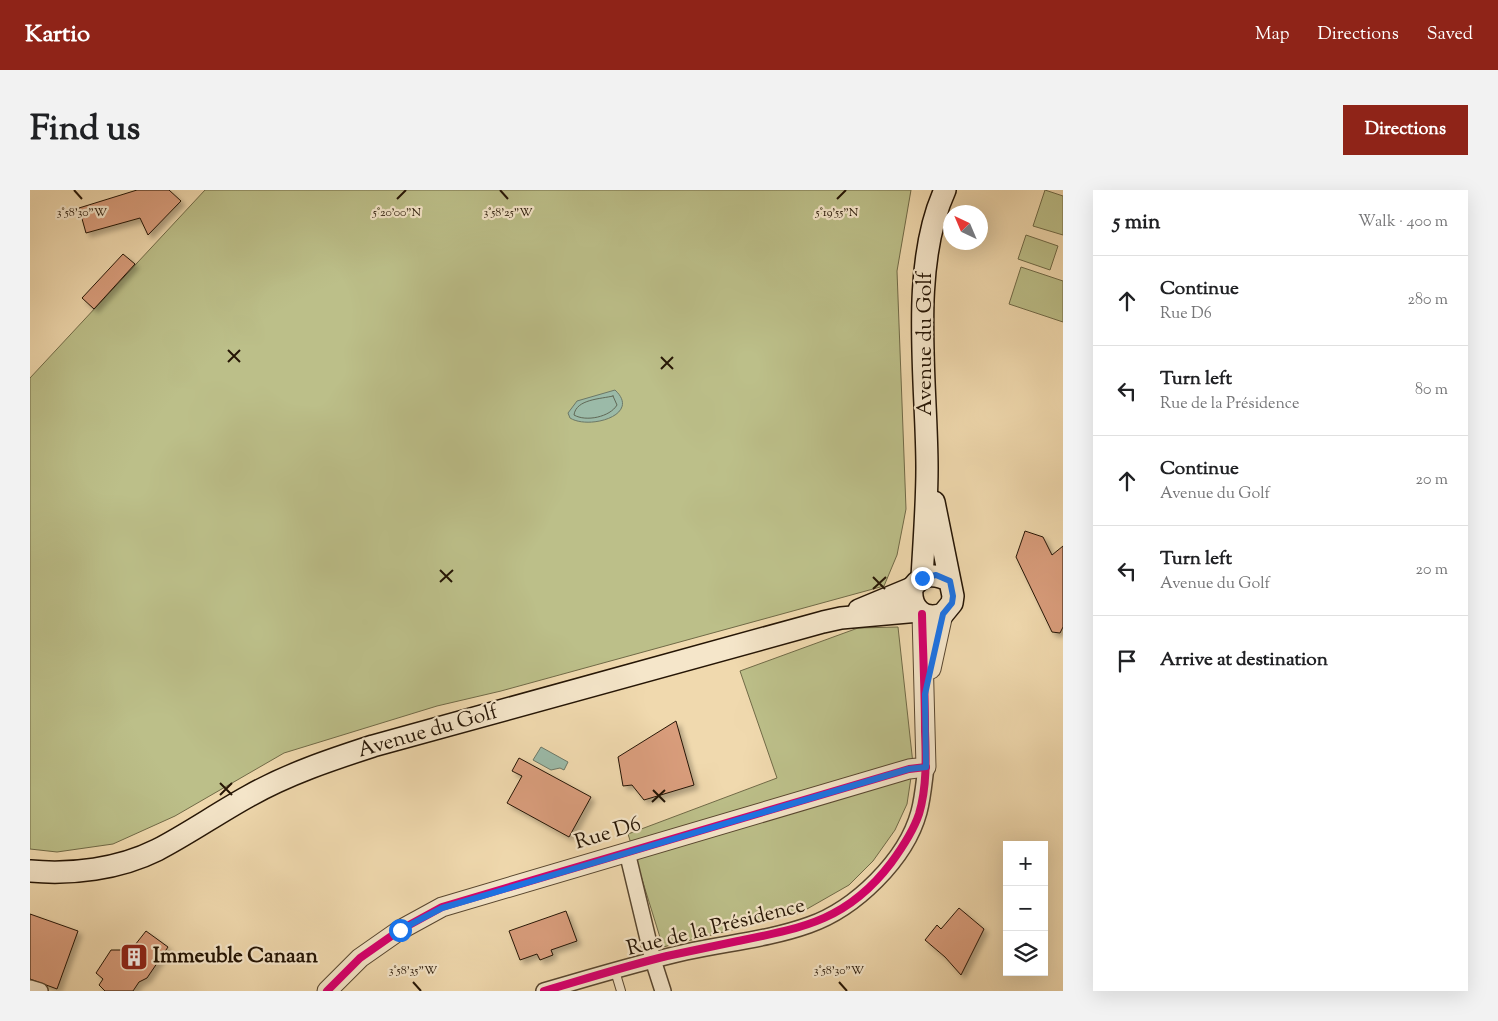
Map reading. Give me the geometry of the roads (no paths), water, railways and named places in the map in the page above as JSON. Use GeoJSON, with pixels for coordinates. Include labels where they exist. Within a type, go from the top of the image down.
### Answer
{"type":"FeatureCollection","features":[{"type":"Feature","properties":{"kind":"main road","name":"Avenue du Golf"},"geometry":{"type":"LineString","coordinates":[[920,613],[912,603],[917,583],[927,470],[924,271],[933,224],[945,190]]}},
{"type":"Feature","properties":{"kind":"main road","name":"Avenue du Golf"},"geometry":{"type":"LineString","coordinates":[[30,871],[50,873],[105,868],[155,851],[250,796],[318,764],[373,746],[782,632],[841,618],[920,613],[936,616],[943,614],[952,603],[953,596],[927,470]]}},
{"type":"Feature","properties":{"kind":"main road","name":"Avenue du Golf"},"geometry":{"type":"LineString","coordinates":[[841,618],[936,575],[950,581]]}},
{"type":"Feature","properties":{"kind":"street","name":"Rue de la Présidence"},"geometry":{"type":"LineString","coordinates":[[544,991],[653,960],[788,932],[835,913],[854,900],[880,877],[912,831],[919,813],[926,767],[925,694],[920,613]]}},
{"type":"Feature","properties":{"kind":"street","name":"Rue de la Présidence"},"geometry":{"type":"LineString","coordinates":[[925,694],[943,614]]}},
{"type":"Feature","properties":{"kind":"street","name":"Rue D6"},"geometry":{"type":"LineString","coordinates":[[327,991],[360,958],[400,930],[442,908],[909,769],[926,767]]}},
{"type":"Feature","properties":{"kind":"street"},"geometry":{"type":"LineString","coordinates":[[627,852],[653,960],[664,991]]}},
{"type":"Feature","properties":{"kind":"street"},"geometry":{"type":"LineString","coordinates":[[30,988],[40,991]]}},
{"type":"Feature","properties":{"kind":"lane"},"geometry":{"type":"LineString","coordinates":[[615,971],[619,990]]}},
{"type":"Feature","properties":{"kind":"water"},"geometry":{"type":"Polygon","coordinates":[[[615,390],[622,399],[622,407],[618,413],[610,418],[589,422],[570,418],[568,413],[577,401],[615,390]]]}},
{"type":"Feature","properties":{"kind":"water"},"geometry":{"type":"Polygon","coordinates":[[[541,747],[568,762],[564,770],[560,768],[551,770],[533,760],[541,747]]]}},
{"type":"Feature","properties":{"kind":"place","name":"Immeuble Canaan"},"geometry":{"type":"Point","coordinates":[134,957]}}]}
